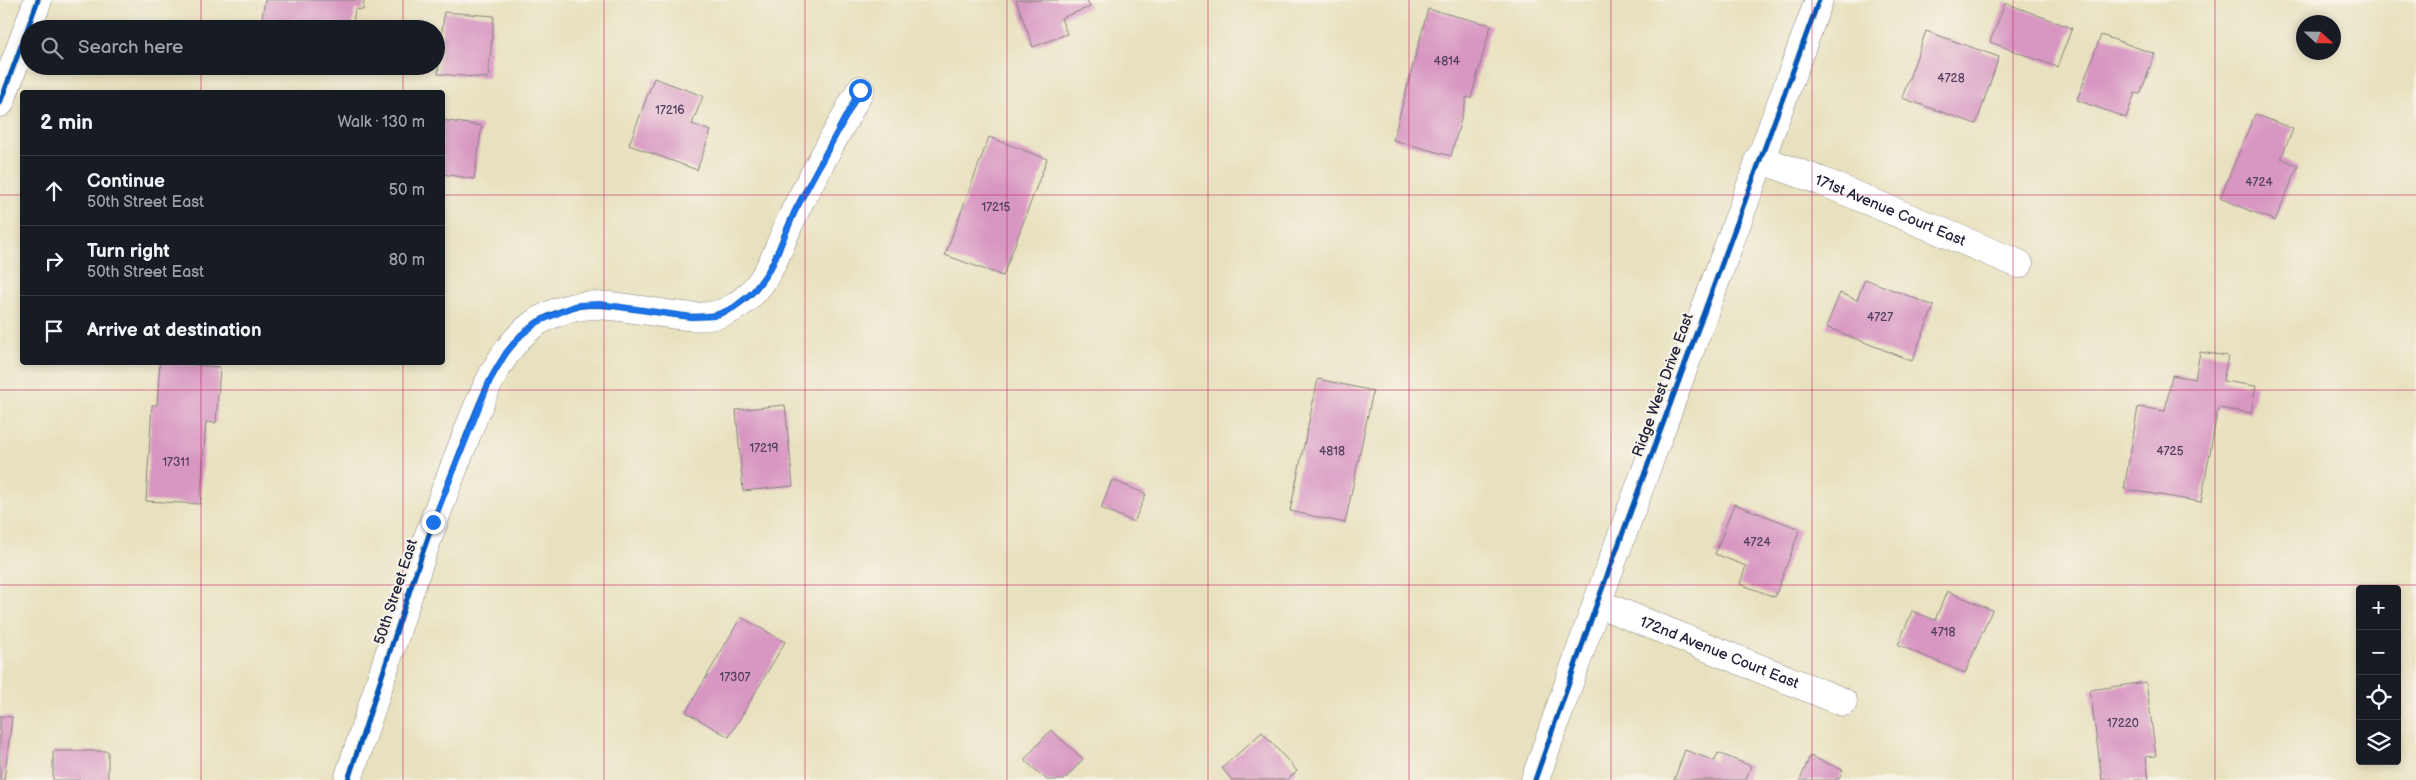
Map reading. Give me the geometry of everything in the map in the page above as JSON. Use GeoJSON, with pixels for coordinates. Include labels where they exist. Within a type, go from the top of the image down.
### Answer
{"type":"FeatureCollection","features":[{"type":"Feature","properties":{"kind":"street"},"geometry":{"type":"LineString","coordinates":[[31,20],[38,0]]}},
{"type":"Feature","properties":{"kind":"street","name":"Ridge West Drive East"},"geometry":{"type":"LineString","coordinates":[[1535,780],[1597,603],[1819,0]]}},
{"type":"Feature","properties":{"kind":"street"},"geometry":{"type":"LineString","coordinates":[[0,103],[20,49]]}},
{"type":"Feature","properties":{"kind":"street","name":"50th Street East"},"geometry":{"type":"LineString","coordinates":[[348,780],[433,522],[490,380],[506,353],[521,335],[538,322],[577,305],[600,304],[691,317],[714,316],[733,308],[753,292],[772,266],[795,211],[860,90]]}},
{"type":"Feature","properties":{"kind":"street","name":"171st Avenue Court East"},"geometry":{"type":"LineString","coordinates":[[1760,159],[1821,181],[2019,264]]}},
{"type":"Feature","properties":{"kind":"street","name":"172nd Avenue Court East"},"geometry":{"type":"LineString","coordinates":[[1597,603],[1843,702]]}},
{"type":"Feature","properties":{"kind":"building"},"geometry":{"type":"Polygon","coordinates":[[[265,0],[364,0],[363,10],[355,9],[353,20],[262,20],[265,0]]]}},
{"type":"Feature","properties":{"kind":"building"},"geometry":{"type":"Polygon","coordinates":[[[1016,0],[1087,0],[1090,7],[1061,18],[1067,34],[1033,47],[1016,0]]]}},
{"type":"Feature","properties":{"kind":"building"},"geometry":{"type":"Polygon","coordinates":[[[2005,3],[2072,28],[2057,67],[1990,42],[2005,3]]]}},
{"type":"Feature","properties":{"kind":"building"},"geometry":{"type":"Polygon","coordinates":[[[1428,9],[1491,25],[1471,98],[1467,97],[1451,156],[1393,140],[1428,9]]]}},
{"type":"Feature","properties":{"kind":"building"},"geometry":{"type":"Polygon","coordinates":[[[444,12],[494,16],[488,78],[445,75],[445,20],[443,20],[444,12]]]}},
{"type":"Feature","properties":{"kind":"building"},"geometry":{"type":"Polygon","coordinates":[[[1926,31],[1999,57],[1976,124],[1902,98],[1926,31]]]}},
{"type":"Feature","properties":{"kind":"building"},"geometry":{"type":"Polygon","coordinates":[[[2101,35],[2155,54],[2140,94],[2135,93],[2126,118],[2077,100],[2101,35]]]}},
{"type":"Feature","properties":{"kind":"building"},"geometry":{"type":"Polygon","coordinates":[[[654,78],[703,96],[692,124],[711,131],[697,170],[629,145],[654,78]]]}},
{"type":"Feature","properties":{"kind":"building"},"geometry":{"type":"Polygon","coordinates":[[[2255,114],[2293,129],[2281,158],[2298,166],[2275,221],[2220,198],[2255,114]]]}},
{"type":"Feature","properties":{"kind":"building"},"geometry":{"type":"Polygon","coordinates":[[[445,120],[482,126],[474,179],[445,174],[445,120]]]}},
{"type":"Feature","properties":{"kind":"building"},"geometry":{"type":"Polygon","coordinates":[[[989,137],[1047,159],[1003,276],[945,255],[989,137]]]}},
{"type":"Feature","properties":{"kind":"building"},"geometry":{"type":"Polygon","coordinates":[[[1865,279],[1934,306],[1912,361],[1826,327],[1840,293],[1857,300],[1865,279]]]}},
{"type":"Feature","properties":{"kind":"building"},"geometry":{"type":"Polygon","coordinates":[[[2200,352],[2228,356],[2223,381],[2256,386],[2251,413],[2218,408],[2201,502],[2124,489],[2138,407],[2165,411],[2172,375],[2195,379],[2200,352]]]}},
{"type":"Feature","properties":{"kind":"building"},"geometry":{"type":"Polygon","coordinates":[[[160,365],[220,367],[216,423],[206,422],[200,504],[146,501],[152,405],[157,405],[160,365]]]}},
{"type":"Feature","properties":{"kind":"building"},"geometry":{"type":"Polygon","coordinates":[[[1318,379],[1373,391],[1345,523],[1290,511],[1318,379]]]}},
{"type":"Feature","properties":{"kind":"building"},"geometry":{"type":"Polygon","coordinates":[[[785,405],[793,486],[743,491],[736,410],[785,405]]]}},
{"type":"Feature","properties":{"kind":"building"},"geometry":{"type":"Polygon","coordinates":[[[1112,480],[1146,494],[1134,522],[1101,508],[1112,480]]]}},
{"type":"Feature","properties":{"kind":"building"},"geometry":{"type":"Polygon","coordinates":[[[1734,504],[1800,529],[1775,597],[1740,584],[1746,566],[1715,554],[1734,504]]]}},
{"type":"Feature","properties":{"kind":"building"},"geometry":{"type":"Polygon","coordinates":[[[1947,591],[1992,610],[1965,673],[1898,645],[1912,611],[1935,620],[1947,591]]]}},
{"type":"Feature","properties":{"kind":"building"},"geometry":{"type":"Polygon","coordinates":[[[741,617],[785,642],[729,737],[686,712],[741,617]]]}},
{"type":"Feature","properties":{"kind":"building"},"geometry":{"type":"Polygon","coordinates":[[[2146,682],[2156,756],[2146,757],[2149,780],[2102,780],[2090,690],[2146,682]]]}},
{"type":"Feature","properties":{"kind":"building"},"geometry":{"type":"Polygon","coordinates":[[[0,716],[12,717],[4,780],[0,780],[0,716]]]}},
{"type":"Feature","properties":{"kind":"building"},"geometry":{"type":"Polygon","coordinates":[[[1051,730],[1083,759],[1064,780],[1047,780],[1024,760],[1051,730]]]}},
{"type":"Feature","properties":{"kind":"building"},"geometry":{"type":"Polygon","coordinates":[[[1262,732],[1297,771],[1287,780],[1232,780],[1222,768],[1262,732]]]}},
{"type":"Feature","properties":{"kind":"building"},"geometry":{"type":"Polygon","coordinates":[[[1685,750],[1715,761],[1718,753],[1751,766],[1746,780],[1674,780],[1685,750]]]}},
{"type":"Feature","properties":{"kind":"building"},"geometry":{"type":"Polygon","coordinates":[[[53,751],[108,751],[108,780],[53,780],[53,751]]]}},
{"type":"Feature","properties":{"kind":"building"},"geometry":{"type":"Polygon","coordinates":[[[1810,756],[1843,770],[1838,780],[1800,780],[1810,756]]]}},
{"type":"Feature","properties":{"kind":"cycle path"},"geometry":{"type":"LineString","coordinates":[[31,20],[38,0]]}},
{"type":"Feature","properties":{"kind":"cycle path"},"geometry":{"type":"LineString","coordinates":[[1535,780],[1597,603],[1819,0]]}},
{"type":"Feature","properties":{"kind":"cycle path"},"geometry":{"type":"LineString","coordinates":[[0,103],[20,49]]}},
{"type":"Feature","properties":{"kind":"cycle path"},"geometry":{"type":"LineString","coordinates":[[348,780],[409,592],[443,495],[488,383],[510,348],[537,322],[551,314],[578,306],[618,307],[680,316],[702,317],[723,313],[746,299],[765,276],[811,179],[860,90]]}},
{"type":"Feature","properties":{"kind":"route"},"geometry":{"type":"LineString","coordinates":[[433,522],[490,380],[506,353],[521,335],[538,322],[577,305],[600,304],[691,317],[714,316],[733,308],[753,292],[772,266],[795,211],[860,90]]}}]}
